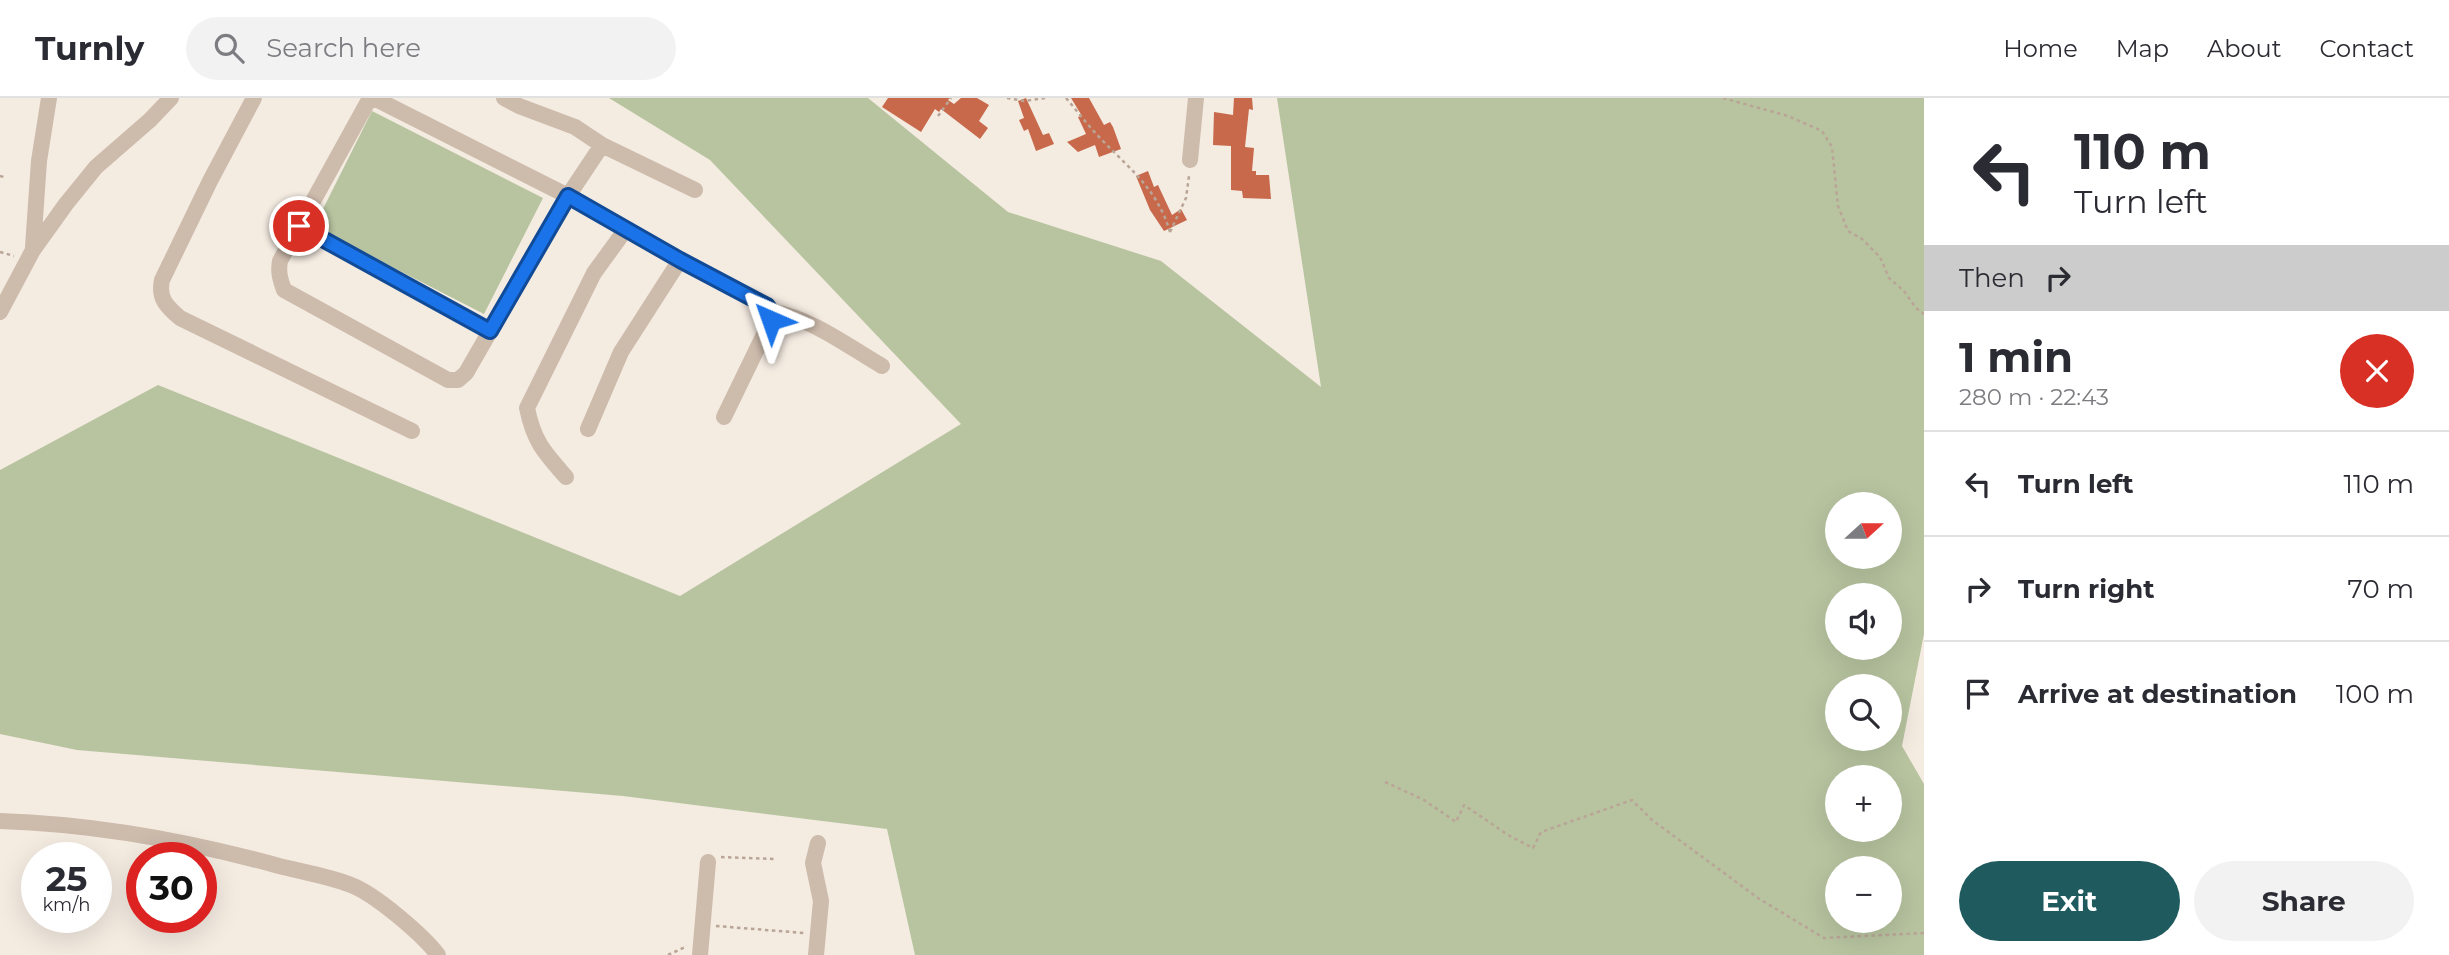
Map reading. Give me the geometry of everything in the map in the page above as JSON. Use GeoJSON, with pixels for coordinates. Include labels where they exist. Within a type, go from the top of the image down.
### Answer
{"type":"FeatureCollection","features":[{"type":"Feature","properties":{"kind":"street"},"geometry":{"type":"LineString","coordinates":[[33,250],[39,161],[49,98]]}},
{"type":"Feature","properties":{"kind":"street"},"geometry":{"type":"LineString","coordinates":[[0,312],[33,250],[96,167],[171,98]]}},
{"type":"Feature","properties":{"kind":"street"},"geometry":{"type":"LineString","coordinates":[[254,98],[162,280],[162,299],[180,318],[412,431]]}},
{"type":"Feature","properties":{"kind":"street"},"geometry":{"type":"LineString","coordinates":[[602,145],[568,196],[466,373],[458,380],[448,380],[284,290],[278,271],[280,261],[372,98],[568,196],[767,306],[771,312],[771,320],[724,417]]}},
{"type":"Feature","properties":{"kind":"street"},"geometry":{"type":"LineString","coordinates":[[504,98],[575,127],[602,145],[695,190]]}},
{"type":"Feature","properties":{"kind":"street"},"geometry":{"type":"LineString","coordinates":[[1191,160],[1196,98]]}},
{"type":"Feature","properties":{"kind":"street"},"geometry":{"type":"LineString","coordinates":[[299,226],[490,331]]}},
{"type":"Feature","properties":{"kind":"street"},"geometry":{"type":"LineString","coordinates":[[566,477],[542,449],[532,431],[527,408],[594,273],[626,229]]}},
{"type":"Feature","properties":{"kind":"street"},"geometry":{"type":"LineString","coordinates":[[587,429],[621,352],[680,260]]}},
{"type":"Feature","properties":{"kind":"street"},"geometry":{"type":"LineString","coordinates":[[771,312],[792,315],[814,325],[882,366]]}},
{"type":"Feature","properties":{"kind":"street"},"geometry":{"type":"LineString","coordinates":[[0,821],[58,822],[168,839],[354,886],[426,940],[438,955]]}},
{"type":"Feature","properties":{"kind":"street"},"geometry":{"type":"LineString","coordinates":[[816,955],[821,901],[813,863],[818,843]]}},
{"type":"Feature","properties":{"kind":"street"},"geometry":{"type":"LineString","coordinates":[[700,955],[708,862]]}},
{"type":"Feature","properties":{"kind":"path"},"geometry":{"type":"LineString","coordinates":[[938,117],[951,98]]}},
{"type":"Feature","properties":{"kind":"path"},"geometry":{"type":"LineString","coordinates":[[1007,98],[1024,101],[1045,98]]}},
{"type":"Feature","properties":{"kind":"path"},"geometry":{"type":"LineString","coordinates":[[1066,98],[1136,173],[1163,208],[1170,232],[1186,198],[1191,160]]}},
{"type":"Feature","properties":{"kind":"path"},"geometry":{"type":"LineString","coordinates":[[1723,98],[1788,116],[1822,131],[1832,147],[1838,206],[1848,231],[1862,239],[1880,257],[1889,278],[1924,314]]}},
{"type":"Feature","properties":{"kind":"path"},"geometry":{"type":"LineString","coordinates":[[1385,782],[1424,800],[1456,822],[1464,805],[1508,835],[1533,848],[1541,832],[1632,800],[1651,820],[1758,898],[1824,939],[1924,933]]}},
{"type":"Feature","properties":{"kind":"path"},"geometry":{"type":"LineString","coordinates":[[708,862],[720,857],[774,859]]}},
{"type":"Feature","properties":{"kind":"path"},"geometry":{"type":"LineString","coordinates":[[702,925],[818,932]]}},
{"type":"Feature","properties":{"kind":"green space"},"geometry":{"type":"Polygon","coordinates":[[[609,98],[868,98],[1008,212],[1161,261],[1321,387],[1277,98],[1924,98],[1924,634],[1902,746],[1924,784],[1924,955],[915,955],[887,829],[623,796],[77,750],[0,734],[0,470],[158,385],[680,596],[961,424],[710,160],[609,98]]]}},
{"type":"Feature","properties":{"kind":"green space"},"geometry":{"type":"Polygon","coordinates":[[[372,111],[543,198],[484,314],[314,227],[372,111]]]}},
{"type":"Feature","properties":{"kind":"building"},"geometry":{"type":"Polygon","coordinates":[[[888,98],[950,98],[948,100],[954,104],[961,98],[977,98],[989,105],[979,121],[988,128],[980,139],[941,109],[939,112],[935,109],[921,132],[882,107],[888,98]]]}},
{"type":"Feature","properties":{"kind":"building"},"geometry":{"type":"Polygon","coordinates":[[[1026,98],[1043,135],[1049,133],[1054,144],[1036,151],[1028,129],[1024,131],[1019,120],[1024,118],[1018,101],[1026,98]]]}},
{"type":"Feature","properties":{"kind":"building"},"geometry":{"type":"Polygon","coordinates":[[[1071,98],[1089,98],[1104,125],[1110,122],[1121,149],[1099,157],[1095,145],[1078,152],[1067,142],[1086,134],[1078,117],[1082,116],[1071,98]]]}},
{"type":"Feature","properties":{"kind":"building"},"geometry":{"type":"Polygon","coordinates":[[[1234,98],[1252,98],[1253,110],[1249,109],[1245,147],[1254,148],[1252,171],[1256,171],[1256,175],[1269,175],[1271,199],[1243,198],[1242,191],[1231,190],[1231,146],[1213,145],[1214,112],[1233,115],[1234,98]]]}},
{"type":"Feature","properties":{"kind":"building"},"geometry":{"type":"Polygon","coordinates":[[[1148,171],[1154,187],[1158,185],[1172,215],[1181,209],[1187,220],[1164,231],[1150,210],[1136,176],[1148,171]]]}},
{"type":"Feature","properties":{"kind":"route"},"geometry":{"type":"LineString","coordinates":[[299,226],[490,331],[568,196],[767,306],[771,312],[771,320]]}}]}
